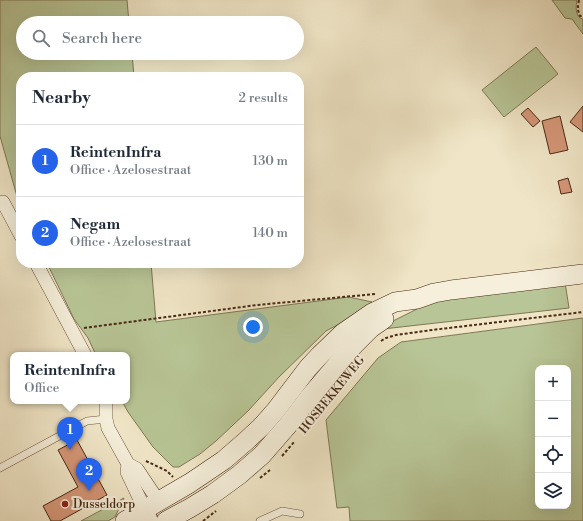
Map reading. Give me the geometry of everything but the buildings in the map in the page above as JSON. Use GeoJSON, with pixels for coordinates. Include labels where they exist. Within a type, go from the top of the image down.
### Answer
{"type":"FeatureCollection","features":[{"type":"Feature","properties":{"kind":"main road","name":"HOSBEKKEWEG"},"geometry":{"type":"LineString","coordinates":[[159,516],[190,508],[213,494],[239,475],[262,455],[276,440],[352,347],[371,328],[397,310],[417,299],[434,293],[583,274]]}},
{"type":"Feature","properties":{"kind":"main road","name":"HOSBEKKEWEG"},"geometry":{"type":"LineString","coordinates":[[159,516],[180,489],[224,460],[262,426],[308,368],[343,334],[389,304],[417,299]]}},
{"type":"Feature","properties":{"kind":"main road"},"geometry":{"type":"LineString","coordinates":[[125,521],[159,516]]}},
{"type":"Feature","properties":{"kind":"street"},"geometry":{"type":"LineString","coordinates":[[3,202],[16,227]]}},
{"type":"Feature","properties":{"kind":"street"},"geometry":{"type":"LineString","coordinates":[[39,268],[84,352]]}},
{"type":"Feature","properties":{"kind":"street"},"geometry":{"type":"LineString","coordinates":[[110,411],[108,428],[128,464],[127,472],[159,516]]}},
{"type":"Feature","properties":{"kind":"lane"},"geometry":{"type":"LineString","coordinates":[[0,468],[87,421],[110,411]]}},
{"type":"Feature","properties":{"kind":"lane"},"geometry":{"type":"LineString","coordinates":[[260,521],[282,510],[300,514]]}},
{"type":"Feature","properties":{"kind":"path"},"geometry":{"type":"LineString","coordinates":[[579,0],[578,13],[580,16],[583,16]]}},
{"type":"Feature","properties":{"kind":"path"},"geometry":{"type":"LineString","coordinates":[[73,330],[257,305],[382,294]]}},
{"type":"Feature","properties":{"kind":"path"},"geometry":{"type":"LineString","coordinates":[[378,343],[386,338],[396,335],[583,312]]}},
{"type":"Feature","properties":{"kind":"path","name":"HOSBEKKEWEG"},"geometry":{"type":"LineString","coordinates":[[280,459],[290,449],[299,436]]}},
{"type":"Feature","properties":{"kind":"path"},"geometry":{"type":"LineString","coordinates":[[145,460],[167,471],[174,478],[180,489]]}},
{"type":"Feature","properties":{"kind":"path"},"geometry":{"type":"LineString","coordinates":[[260,478],[270,469]]}},
{"type":"Feature","properties":{"kind":"path"},"geometry":{"type":"LineString","coordinates":[[202,521],[220,508]]}},
{"type":"Feature","properties":{"kind":"green space"},"geometry":{"type":"Polygon","coordinates":[[[0,0],[127,0],[128,16],[16,16],[16,60],[133,60],[134,72],[16,72],[16,192],[0,136],[0,0]]]}},
{"type":"Feature","properties":{"kind":"green space"},"geometry":{"type":"Polygon","coordinates":[[[552,0],[577,0],[577,14],[583,19],[583,34],[572,19],[565,18],[552,0]]]}},
{"type":"Feature","properties":{"kind":"green space"},"geometry":{"type":"Polygon","coordinates":[[[536,47],[558,74],[504,117],[482,90],[536,47]]]}},
{"type":"Feature","properties":{"kind":"green space"},"geometry":{"type":"Polygon","coordinates":[[[49,268],[151,268],[156,322],[349,297],[372,302],[326,331],[279,377],[248,411],[216,441],[200,454],[179,467],[173,467],[153,447],[124,404],[130,404],[130,352],[95,352],[88,338],[74,319],[49,268]]]}},
{"type":"Feature","properties":{"kind":"green space"},"geometry":{"type":"Polygon","coordinates":[[[565,282],[569,308],[383,329],[389,323],[425,305],[470,293],[565,282]]]}},
{"type":"Feature","properties":{"kind":"green space"},"geometry":{"type":"Polygon","coordinates":[[[583,318],[583,521],[350,521],[349,507],[337,508],[326,420],[378,358],[401,342],[583,318]]]}},
{"type":"Feature","properties":{"kind":"green space"},"geometry":{"type":"Polygon","coordinates":[[[124,498],[115,517],[108,521],[81,521],[124,498]]]}},
{"type":"Feature","properties":{"kind":"place","name":"ReintenInfra"},"geometry":{"type":"Point","coordinates":[70,450]}},
{"type":"Feature","properties":{"kind":"place","name":"Negam"},"geometry":{"type":"Point","coordinates":[89,491]}},
{"type":"Feature","properties":{"kind":"place","name":"Dusseldorp"},"geometry":{"type":"Point","coordinates":[65,504]}}]}
